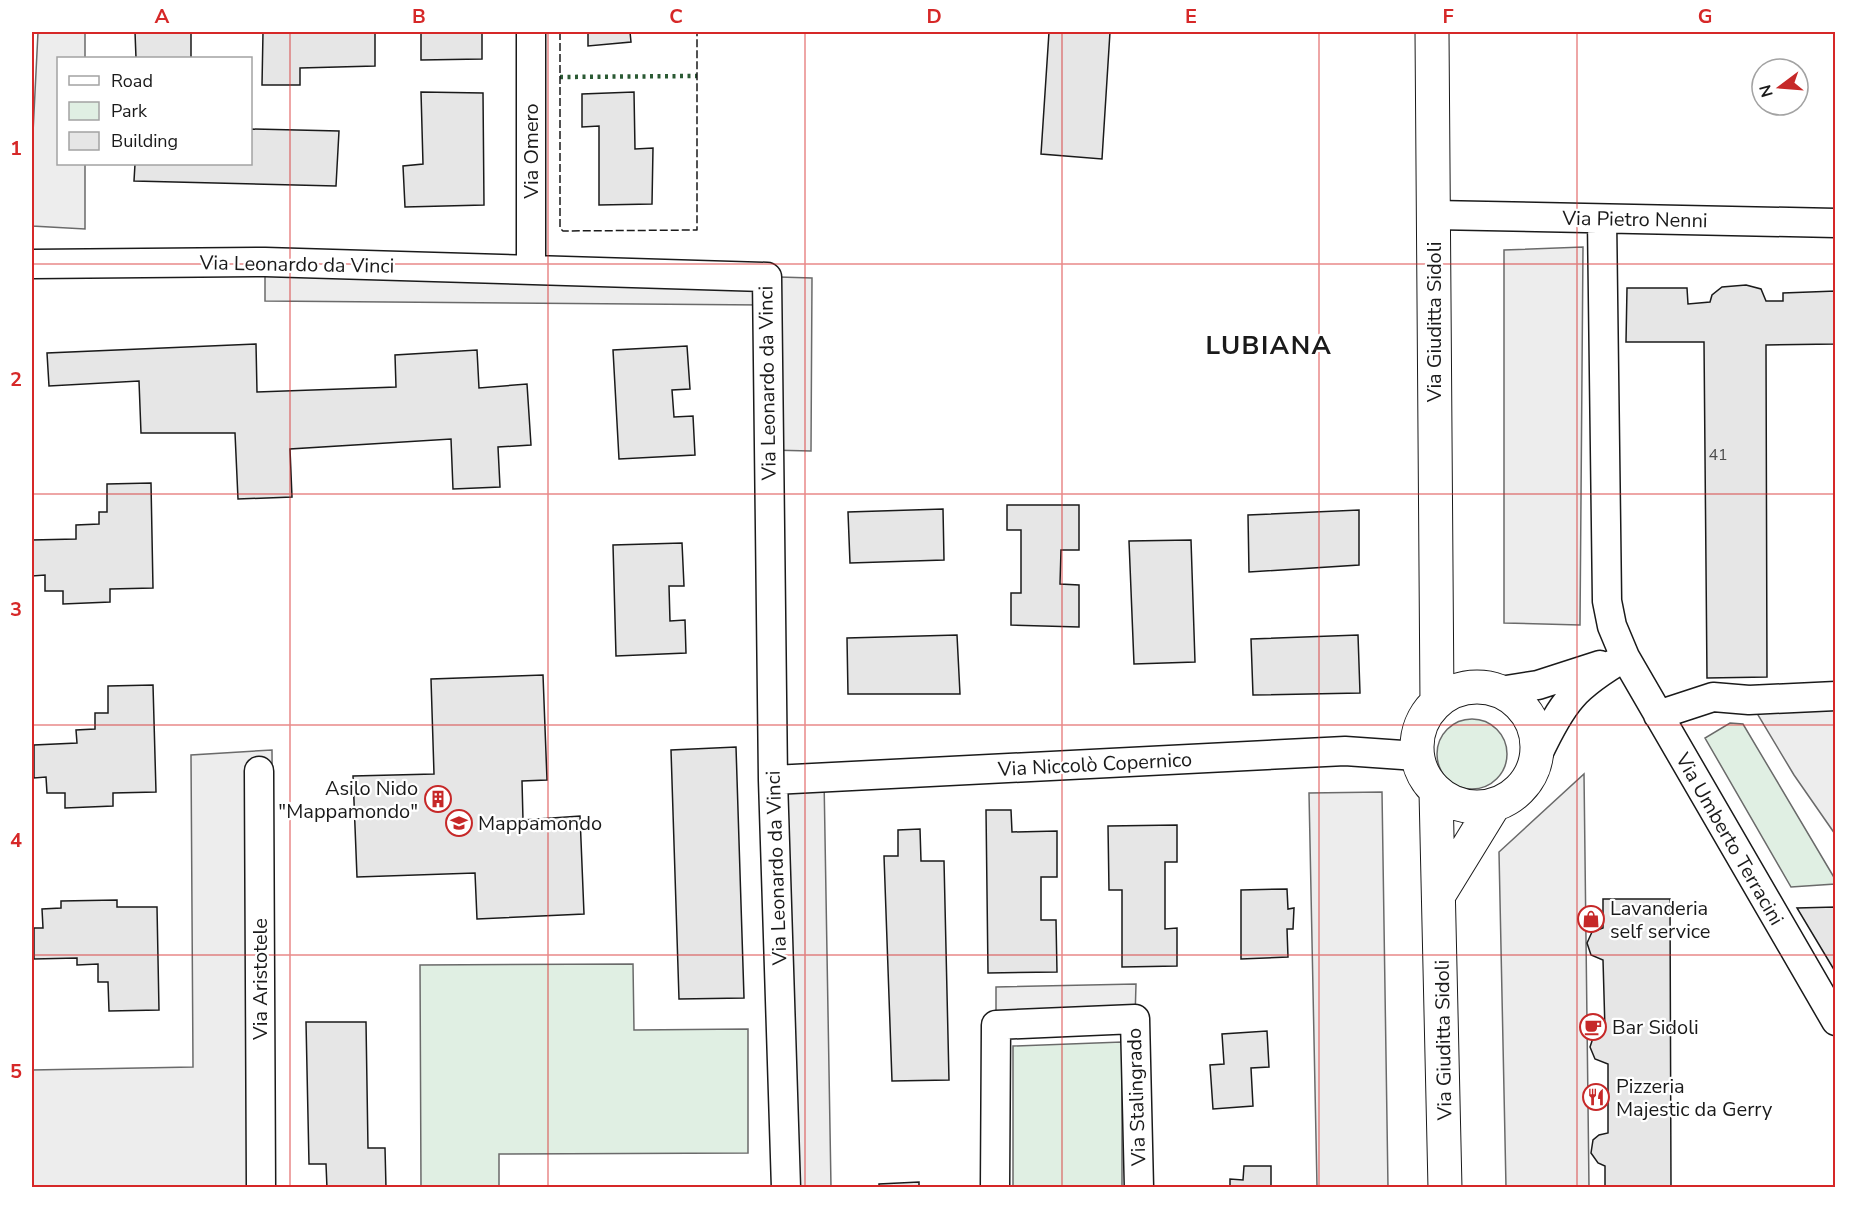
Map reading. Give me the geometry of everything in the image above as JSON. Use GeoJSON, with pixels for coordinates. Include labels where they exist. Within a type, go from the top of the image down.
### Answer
{"type":"FeatureCollection","features":[{"type":"Feature","properties":{"kind":"street","name":"Via Omero"},"geometry":{"type":"LineString","coordinates":[[531,32],[531,270]]}},
{"type":"Feature","properties":{"kind":"street","name":"Via Giuditta Sidoli"},"geometry":{"type":"LineString","coordinates":[[1432,32],[1437,702]]}},
{"type":"Feature","properties":{"kind":"street","name":"Via Pietro Nenni"},"geometry":{"type":"LineString","coordinates":[[1434,215],[1836,224]]}},
{"type":"Feature","properties":{"kind":"street"},"geometry":{"type":"LineString","coordinates":[[1602,219],[1607,601],[1612,626],[1624,657]]}},
{"type":"Feature","properties":{"kind":"street","name":"Via Leonardo da Vinci"},"geometry":{"type":"LineString","coordinates":[[32,264],[265,262],[767,277],[773,780],[786,1188]]}},
{"type":"Feature","properties":{"kind":"street","name":"Via Giuditta Sidoli"},"geometry":{"type":"LineString","coordinates":[[1436,613],[1486,688],[1519,704],[1533,723],[1538,738],[1538,754]]}},
{"type":"Feature","properties":{"kind":"street"},"geometry":{"type":"LineString","coordinates":[[1417,756],[1417,736],[1424,717],[1437,702],[1453,691],[1538,685],[1624,657]]}},
{"type":"Feature","properties":{"kind":"street"},"geometry":{"type":"LineString","coordinates":[[1436,792],[1454,803],[1474,808],[1494,806],[1510,798],[1524,786],[1533,771],[1538,754],[1555,718],[1570,698],[1589,678],[1624,657]]}},
{"type":"Feature","properties":{"kind":"street","name":"Via Umberto Terracini"},"geometry":{"type":"LineString","coordinates":[[1624,657],[1836,1021]]}},
{"type":"Feature","properties":{"kind":"street"},"geometry":{"type":"LineString","coordinates":[[1658,715],[1713,697],[1749,700],[1836,696]]}},
{"type":"Feature","properties":{"kind":"street","name":"Via Niccolò Copernico"},"geometry":{"type":"LineString","coordinates":[[773,780],[1345,751],[1417,756]]}},
{"type":"Feature","properties":{"kind":"street","name":"Via Giuditta Sidoli"},"geometry":{"type":"LineString","coordinates":[[1417,756],[1424,776],[1436,792],[1440,893],[1444,1188]]}},
{"type":"Feature","properties":{"kind":"street","name":"Via Aristotele"},"geometry":{"type":"LineString","coordinates":[[259,771],[261,1188]]}},
{"type":"Feature","properties":{"kind":"street"},"geometry":{"type":"LineString","coordinates":[[1440,893],[1494,806]]}},
{"type":"Feature","properties":{"kind":"street","name":"Via Stalingrado"},"geometry":{"type":"LineString","coordinates":[[995,1188],[996,1024],[1135,1019],[1139,1188]]}},
{"type":"Feature","properties":{"kind":"green space"},"geometry":{"type":"Polygon","coordinates":[[[1472,719],[1485,722],[1497,729],[1504,741],[1507,754],[1504,767],[1497,779],[1485,786],[1472,789],[1459,786],[1447,779],[1440,767],[1437,754],[1440,741],[1447,729],[1459,722],[1472,719]]]}},
{"type":"Feature","properties":{"kind":"green space"},"geometry":{"type":"Polygon","coordinates":[[[1730,723],[1743,724],[1835,879],[1835,884],[1791,887],[1705,738],[1730,723]]]}},
{"type":"Feature","properties":{"kind":"green space"},"geometry":{"type":"Polygon","coordinates":[[[633,964],[634,1030],[748,1029],[748,1153],[499,1154],[499,1187],[421,1187],[420,965],[633,964]]]}},
{"type":"Feature","properties":{"kind":"green space"},"geometry":{"type":"Polygon","coordinates":[[[1122,1042],[1122,1187],[1013,1188],[1013,1046],[1122,1042]]]}},
{"type":"Feature","properties":{"kind":"shaded area"},"geometry":{"type":"Polygon","coordinates":[[[38,32],[85,32],[85,57],[57,57],[57,165],[85,165],[85,229],[32,226],[32,153],[38,32]]]}},
{"type":"Feature","properties":{"kind":"shaded area"},"geometry":{"type":"Polygon","coordinates":[[[1583,247],[1580,625],[1504,623],[1504,250],[1583,247]]]}},
{"type":"Feature","properties":{"kind":"shaded area"},"geometry":{"type":"Polygon","coordinates":[[[265,262],[812,278],[811,451],[769,450],[767,305],[265,301],[265,262]]]}},
{"type":"Feature","properties":{"kind":"shaded area"},"geometry":{"type":"Polygon","coordinates":[[[1835,696],[1835,834],[1794,775],[1749,700],[1835,696]]]}},
{"type":"Feature","properties":{"kind":"shaded area"},"geometry":{"type":"Polygon","coordinates":[[[272,750],[275,1187],[32,1187],[32,1070],[193,1067],[191,755],[272,750]]]}},
{"type":"Feature","properties":{"kind":"shaded area"},"geometry":{"type":"Polygon","coordinates":[[[1584,774],[1589,1187],[1506,1187],[1499,852],[1584,774]]]}},
{"type":"Feature","properties":{"kind":"shaded area"},"geometry":{"type":"Polygon","coordinates":[[[824,778],[831,1187],[786,1187],[773,780],[824,778]]]}},
{"type":"Feature","properties":{"kind":"shaded area"},"geometry":{"type":"Polygon","coordinates":[[[1382,792],[1388,1187],[1317,1187],[1309,793],[1382,792]]]}},
{"type":"Feature","properties":{"kind":"shaded area"},"geometry":{"type":"Polygon","coordinates":[[[1136,984],[1135,1019],[996,1025],[996,987],[1136,984]]]}},
{"type":"Feature","properties":{"kind":"building"},"geometry":{"type":"Polygon","coordinates":[[[135,32],[191,32],[191,57],[136,57],[135,32]]]}},
{"type":"Feature","properties":{"kind":"building"},"geometry":{"type":"Polygon","coordinates":[[[263,32],[375,32],[375,66],[300,68],[300,85],[262,85],[263,32]]]}},
{"type":"Feature","properties":{"kind":"building"},"geometry":{"type":"Polygon","coordinates":[[[421,32],[482,32],[482,59],[421,60],[421,32]]]}},
{"type":"Feature","properties":{"kind":"building"},"geometry":{"type":"Polygon","coordinates":[[[588,32],[630,32],[631,42],[588,46],[588,32]]]}},
{"type":"Feature","properties":{"kind":"building"},"geometry":{"type":"Polygon","coordinates":[[[1049,32],[1110,32],[1102,159],[1041,154],[1049,32]]]}},
{"type":"Feature","properties":{"kind":"building"},"geometry":{"type":"Polygon","coordinates":[[[421,92],[483,93],[484,205],[405,207],[403,166],[423,164],[421,92]]]}},
{"type":"Feature","properties":{"kind":"building"},"geometry":{"type":"Polygon","coordinates":[[[634,92],[635,149],[653,148],[652,204],[599,205],[599,126],[582,127],[582,94],[634,92]]]}},
{"type":"Feature","properties":{"kind":"building"},"geometry":{"type":"Polygon","coordinates":[[[252,129],[339,131],[336,186],[134,181],[135,165],[252,165],[252,129]]]}},
{"type":"Feature","properties":{"kind":"building"},"geometry":{"type":"Polygon","coordinates":[[[1746,285],[1761,289],[1766,301],[1783,301],[1783,293],[1836,291],[1836,344],[1766,345],[1767,677],[1707,678],[1704,342],[1626,342],[1627,288],[1687,288],[1688,304],[1710,302],[1712,295],[1722,287],[1746,285]]]}},
{"type":"Feature","properties":{"kind":"building"},"geometry":{"type":"Polygon","coordinates":[[[256,344],[257,392],[396,387],[395,355],[477,350],[479,388],[527,384],[531,445],[498,447],[500,487],[453,489],[451,439],[290,449],[292,497],[238,499],[235,433],[141,433],[139,381],[49,386],[47,353],[256,344]]]}},
{"type":"Feature","properties":{"kind":"building"},"geometry":{"type":"Polygon","coordinates":[[[687,346],[690,389],[672,390],[674,417],[693,416],[695,455],[619,459],[613,350],[687,346]]]}},
{"type":"Feature","properties":{"kind":"building"},"geometry":{"type":"Polygon","coordinates":[[[151,483],[153,588],[110,589],[110,602],[63,604],[63,591],[45,591],[45,575],[32,576],[32,540],[76,539],[76,525],[99,524],[99,512],[107,512],[107,484],[151,483]]]}},
{"type":"Feature","properties":{"kind":"building"},"geometry":{"type":"Polygon","coordinates":[[[1007,505],[1079,505],[1079,550],[1061,550],[1060,584],[1079,585],[1079,627],[1011,625],[1011,593],[1021,593],[1021,530],[1007,530],[1007,505]]]}},
{"type":"Feature","properties":{"kind":"building"},"geometry":{"type":"Polygon","coordinates":[[[943,509],[944,560],[850,563],[848,512],[943,509]]]}},
{"type":"Feature","properties":{"kind":"building"},"geometry":{"type":"Polygon","coordinates":[[[1359,510],[1359,565],[1249,572],[1248,515],[1359,510]]]}},
{"type":"Feature","properties":{"kind":"building"},"geometry":{"type":"Polygon","coordinates":[[[1191,540],[1195,662],[1134,664],[1129,541],[1191,540]]]}},
{"type":"Feature","properties":{"kind":"building"},"geometry":{"type":"Polygon","coordinates":[[[682,543],[684,586],[669,586],[670,621],[685,620],[686,653],[616,656],[613,545],[682,543]]]}},
{"type":"Feature","properties":{"kind":"building"},"geometry":{"type":"Polygon","coordinates":[[[957,635],[960,694],[848,694],[847,638],[957,635]]]}},
{"type":"Feature","properties":{"kind":"building"},"geometry":{"type":"Polygon","coordinates":[[[1358,635],[1360,693],[1253,695],[1251,639],[1358,635]]]}},
{"type":"Feature","properties":{"kind":"building","name":"Asilo Nido \"Mappamondo\""},"geometry":{"type":"Polygon","coordinates":[[[543,675],[547,780],[522,781],[523,820],[580,816],[584,914],[477,919],[475,873],[357,877],[353,776],[434,774],[431,679],[543,675]]]}},
{"type":"Feature","properties":{"kind":"building"},"geometry":{"type":"Polygon","coordinates":[[[153,685],[156,792],[113,793],[113,806],[65,808],[65,793],[47,793],[46,777],[34,778],[34,745],[77,743],[76,730],[95,729],[95,713],[108,713],[108,686],[153,685]]]}},
{"type":"Feature","properties":{"kind":"building"},"geometry":{"type":"Polygon","coordinates":[[[736,747],[744,998],[679,999],[671,750],[736,747]]]}},
{"type":"Feature","properties":{"kind":"building"},"geometry":{"type":"Polygon","coordinates":[[[986,810],[1011,810],[1012,832],[1057,831],[1057,877],[1041,877],[1041,920],[1056,920],[1057,972],[988,973],[986,810]]]}},
{"type":"Feature","properties":{"kind":"building"},"geometry":{"type":"Polygon","coordinates":[[[1177,825],[1177,862],[1165,862],[1165,929],[1177,928],[1177,966],[1122,967],[1122,890],[1109,890],[1108,826],[1177,825]]]}},
{"type":"Feature","properties":{"kind":"building"},"geometry":{"type":"Polygon","coordinates":[[[920,829],[921,861],[944,861],[949,1080],[892,1081],[884,856],[898,856],[898,830],[920,829]]]}},
{"type":"Feature","properties":{"kind":"building"},"geometry":{"type":"Polygon","coordinates":[[[1287,889],[1288,909],[1294,908],[1293,929],[1287,929],[1288,957],[1241,959],[1241,890],[1287,889]]]}},
{"type":"Feature","properties":{"kind":"building"},"geometry":{"type":"Polygon","coordinates":[[[1603,899],[1670,899],[1671,1188],[1605,1188],[1605,1166],[1598,1163],[1591,1153],[1593,1140],[1599,1135],[1608,1133],[1608,1064],[1595,1059],[1590,1047],[1594,1035],[1605,1030],[1603,960],[1591,955],[1587,943],[1592,932],[1603,928],[1603,899]]]}},
{"type":"Feature","properties":{"kind":"building"},"geometry":{"type":"Polygon","coordinates":[[[117,900],[117,907],[157,907],[159,1010],[109,1011],[108,982],[98,982],[98,964],[77,965],[77,958],[34,959],[34,928],[43,928],[42,909],[61,908],[61,901],[117,900]]]}},
{"type":"Feature","properties":{"kind":"building"},"geometry":{"type":"Polygon","coordinates":[[[1836,907],[1836,973],[1797,908],[1836,907]]]}},
{"type":"Feature","properties":{"kind":"building"},"geometry":{"type":"Polygon","coordinates":[[[306,1022],[366,1022],[368,1148],[385,1148],[386,1188],[327,1188],[326,1164],[309,1164],[306,1022]]]}},
{"type":"Feature","properties":{"kind":"building"},"geometry":{"type":"Polygon","coordinates":[[[1267,1031],[1269,1067],[1251,1068],[1253,1106],[1213,1109],[1210,1065],[1224,1064],[1222,1034],[1267,1031]]]}},
{"type":"Feature","properties":{"kind":"building"},"geometry":{"type":"Polygon","coordinates":[[[1244,1166],[1271,1166],[1271,1188],[1230,1188],[1230,1179],[1243,1180],[1244,1166]]]}},
{"type":"Feature","properties":{"kind":"building"},"geometry":{"type":"Polygon","coordinates":[[[919,1182],[919,1188],[879,1188],[879,1184],[919,1182]]]}},
{"type":"Feature","properties":{"kind":"hedge"},"geometry":{"type":"LineString","coordinates":[[560,77],[697,76]]}},
{"type":"Feature","properties":{"kind":"fence"},"geometry":{"type":"LineString","coordinates":[[560,32],[560,228],[563,231],[697,230],[697,32]]}},
{"type":"Feature","properties":{"kind":"place","name":"Asilo Nido \"Mappamondo\""},"geometry":{"type":"Point","coordinates":[438,799]}},
{"type":"Feature","properties":{"kind":"place","name":"Mappamondo"},"geometry":{"type":"Point","coordinates":[459,823]}},
{"type":"Feature","properties":{"kind":"place","name":"Lavanderia self service"},"geometry":{"type":"Point","coordinates":[1591,919]}},
{"type":"Feature","properties":{"kind":"place","name":"Bar Sidoli"},"geometry":{"type":"Point","coordinates":[1593,1027]}},
{"type":"Feature","properties":{"kind":"place","name":"Pizzeria Majestic da Gerry"},"geometry":{"type":"Point","coordinates":[1596,1097]}},
{"type":"Feature","properties":{"kind":"district","name":"LUBIANA"},"geometry":{"type":"Point","coordinates":[1269,345]}}]}
